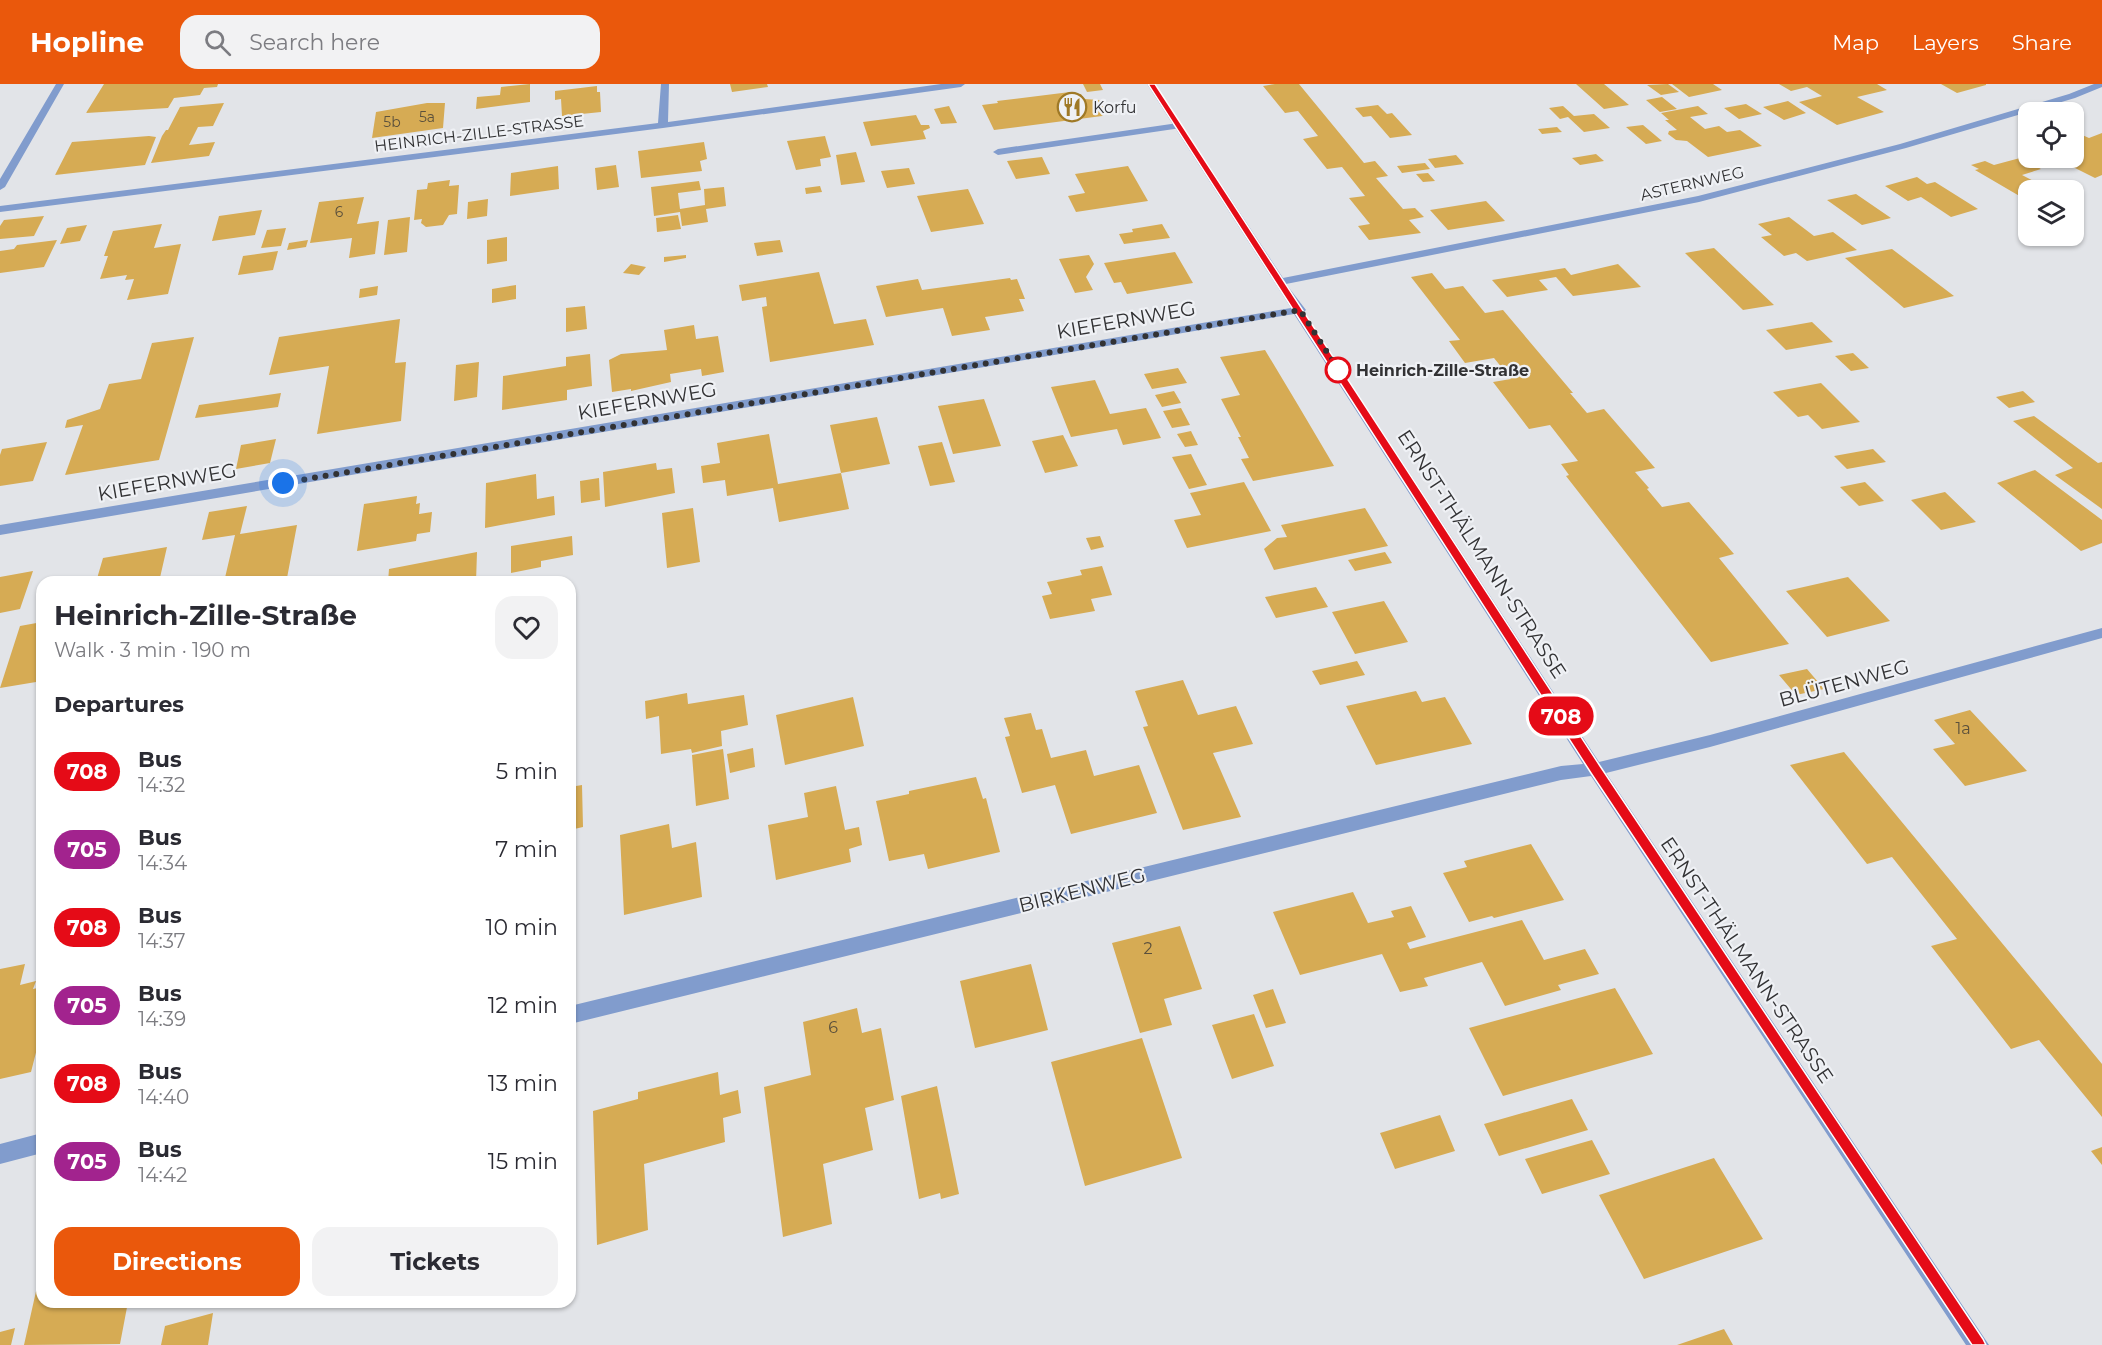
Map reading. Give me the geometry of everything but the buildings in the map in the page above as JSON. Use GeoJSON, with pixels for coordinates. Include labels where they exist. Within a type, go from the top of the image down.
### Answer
{"type":"FeatureCollection","features":[{"type":"Feature","properties":{"kind":"street"},"geometry":{"type":"LineString","coordinates":[[0,187],[60,84]]}},
{"type":"Feature","properties":{"kind":"street"},"geometry":{"type":"LineString","coordinates":[[663,125],[665,84]]}},
{"type":"Feature","properties":{"kind":"street","name":"HEINRICH-ZILLE-STRASSE"},"geometry":{"type":"LineString","coordinates":[[0,209],[663,125],[961,84]]}},
{"type":"Feature","properties":{"kind":"street","name":"ERNST-THÄLMANN-STRASSE"},"geometry":{"type":"LineString","coordinates":[[1151,84],[1300,310],[1596,769],[1978,1345]]}},
{"type":"Feature","properties":{"kind":"street","name":"ASTERNWEG"},"geometry":{"type":"LineString","coordinates":[[1281,282],[1699,199],[1902,147],[2072,96],[2102,84]]}},
{"type":"Feature","properties":{"kind":"street"},"geometry":{"type":"LineString","coordinates":[[998,152],[1178,126]]}},
{"type":"Feature","properties":{"kind":"street","name":"KIEFERNWEG"},"geometry":{"type":"LineString","coordinates":[[0,530],[1300,310]]}},
{"type":"Feature","properties":{"kind":"street","name":"BLÜTENWEG"},"geometry":{"type":"LineString","coordinates":[[1596,769],[1710,741],[2102,633]]}},
{"type":"Feature","properties":{"kind":"street","name":"BIRKENWEG"},"geometry":{"type":"LineString","coordinates":[[576,1014],[1550,776],[1596,769]]}},
{"type":"Feature","properties":{"kind":"street"},"geometry":{"type":"LineString","coordinates":[[0,1154],[36,1145]]}},
{"type":"Feature","properties":{"kind":"bus line","name":"708"},"geometry":{"type":"LineString","coordinates":[[1151,84],[1300,310],[1596,769],[1978,1345]]}},
{"type":"Feature","properties":{"kind":"place","name":"Korfu"},"geometry":{"type":"Point","coordinates":[1072,107]}},
{"type":"Feature","properties":{"kind":"place","name":"Heinrich-Zille-Straße"},"geometry":{"type":"Point","coordinates":[1338,370]}},
{"type":"Feature","properties":{"kind":"route"},"geometry":{"type":"LineString","coordinates":[[283,483],[1300,310],[1343,377],[1338,370]]}}]}
